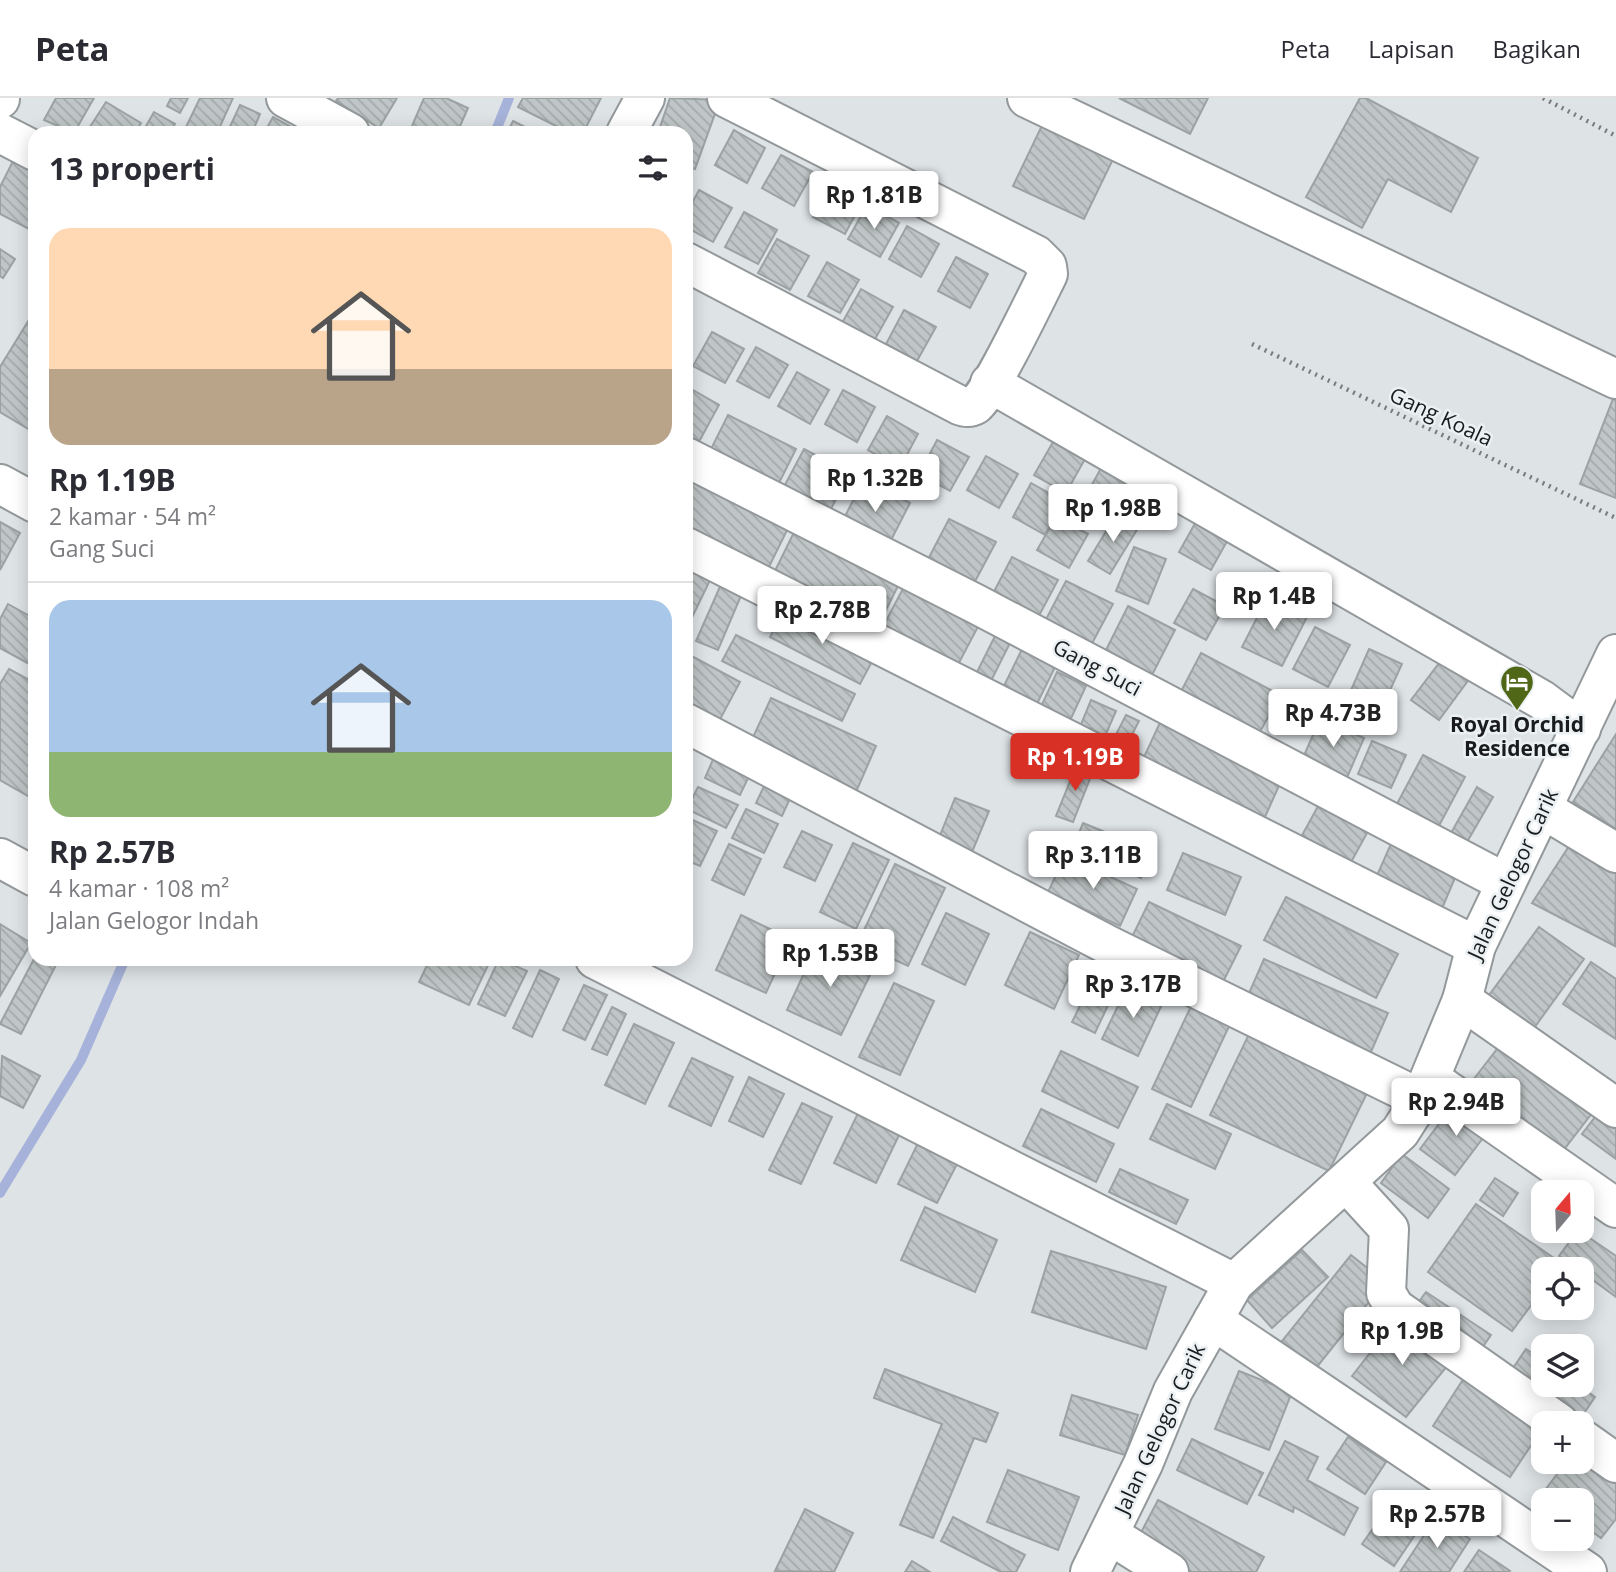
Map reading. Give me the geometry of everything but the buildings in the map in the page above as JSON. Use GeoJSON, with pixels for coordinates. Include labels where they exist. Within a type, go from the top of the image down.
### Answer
{"type":"FeatureCollection","features":[{"type":"Feature","properties":{"kind":"street"},"geometry":{"type":"LineString","coordinates":[[286,98],[336,126]]}},
{"type":"Feature","properties":{"kind":"street"},"geometry":{"type":"LineString","coordinates":[[630,126],[645,98]]}},
{"type":"Feature","properties":{"kind":"street"},"geometry":{"type":"LineString","coordinates":[[693,266],[959,405],[968,407],[976,404],[990,383],[1048,274],[1047,265],[1036,255],[727,98]]}},
{"type":"Feature","properties":{"kind":"street"},"geometry":{"type":"LineString","coordinates":[[1027,98],[1616,379]]}},
{"type":"Feature","properties":{"kind":"street"},"geometry":{"type":"LineString","coordinates":[[0,133],[28,147]]}},
{"type":"Feature","properties":{"kind":"street"},"geometry":{"type":"LineString","coordinates":[[990,383],[1542,699],[1581,729]]}},
{"type":"Feature","properties":{"kind":"street","name":"Gang Suci"},"geometry":{"type":"LineString","coordinates":[[693,461],[976,604],[1507,883]]}},
{"type":"Feature","properties":{"kind":"street"},"geometry":{"type":"LineString","coordinates":[[0,484],[28,499]]}},
{"type":"Feature","properties":{"kind":"street"},"geometry":{"type":"LineString","coordinates":[[693,551],[1476,946]]}},
{"type":"Feature","properties":{"kind":"street","name":"Jalan Gelogor Carik"},"geometry":{"type":"LineString","coordinates":[[1090,1572],[1110,1535],[1173,1391],[1234,1283],[1400,1132],[1426,1089],[1462,1000],[1476,946],[1616,654]]}},
{"type":"Feature","properties":{"kind":"street"},"geometry":{"type":"LineString","coordinates":[[693,727],[1110,946],[1426,1089],[1616,1208]]}},
{"type":"Feature","properties":{"kind":"street"},"geometry":{"type":"LineString","coordinates":[[1543,809],[1616,853]]}},
{"type":"Feature","properties":{"kind":"street"},"geometry":{"type":"LineString","coordinates":[[0,858],[28,873]]}},
{"type":"Feature","properties":{"kind":"street"},"geometry":{"type":"LineString","coordinates":[[609,966],[1234,1283]]}},
{"type":"Feature","properties":{"kind":"street"},"geometry":{"type":"LineString","coordinates":[[1462,1000],[1616,1108]]}},
{"type":"Feature","properties":{"kind":"street"},"geometry":{"type":"LineString","coordinates":[[1347,1183],[1389,1228],[1386,1293],[1395,1308],[1542,1411]]}},
{"type":"Feature","properties":{"kind":"street"},"geometry":{"type":"LineString","coordinates":[[1213,1320],[1587,1572]]}},
{"type":"Feature","properties":{"kind":"street"},"geometry":{"type":"LineString","coordinates":[[1594,1447],[1616,1463]]}},
{"type":"Feature","properties":{"kind":"street"},"geometry":{"type":"LineString","coordinates":[[1110,1535],[1169,1572]]}},
{"type":"Feature","properties":{"kind":"path"},"geometry":{"type":"LineString","coordinates":[[1544,98],[1616,136]]}},
{"type":"Feature","properties":{"kind":"path","name":"Gang Koala"},"geometry":{"type":"LineString","coordinates":[[1252,344],[1616,518]]}},
{"type":"Feature","properties":{"kind":"waterway"},"geometry":{"type":"LineString","coordinates":[[498,126],[509,98]]}},
{"type":"Feature","properties":{"kind":"waterway"},"geometry":{"type":"LineString","coordinates":[[0,1193],[81,1060],[122,966]]}},
{"type":"Feature","properties":{"kind":"place","name":"Royal Orchid Residence"},"geometry":{"type":"Point","coordinates":[1517,712]}}]}
